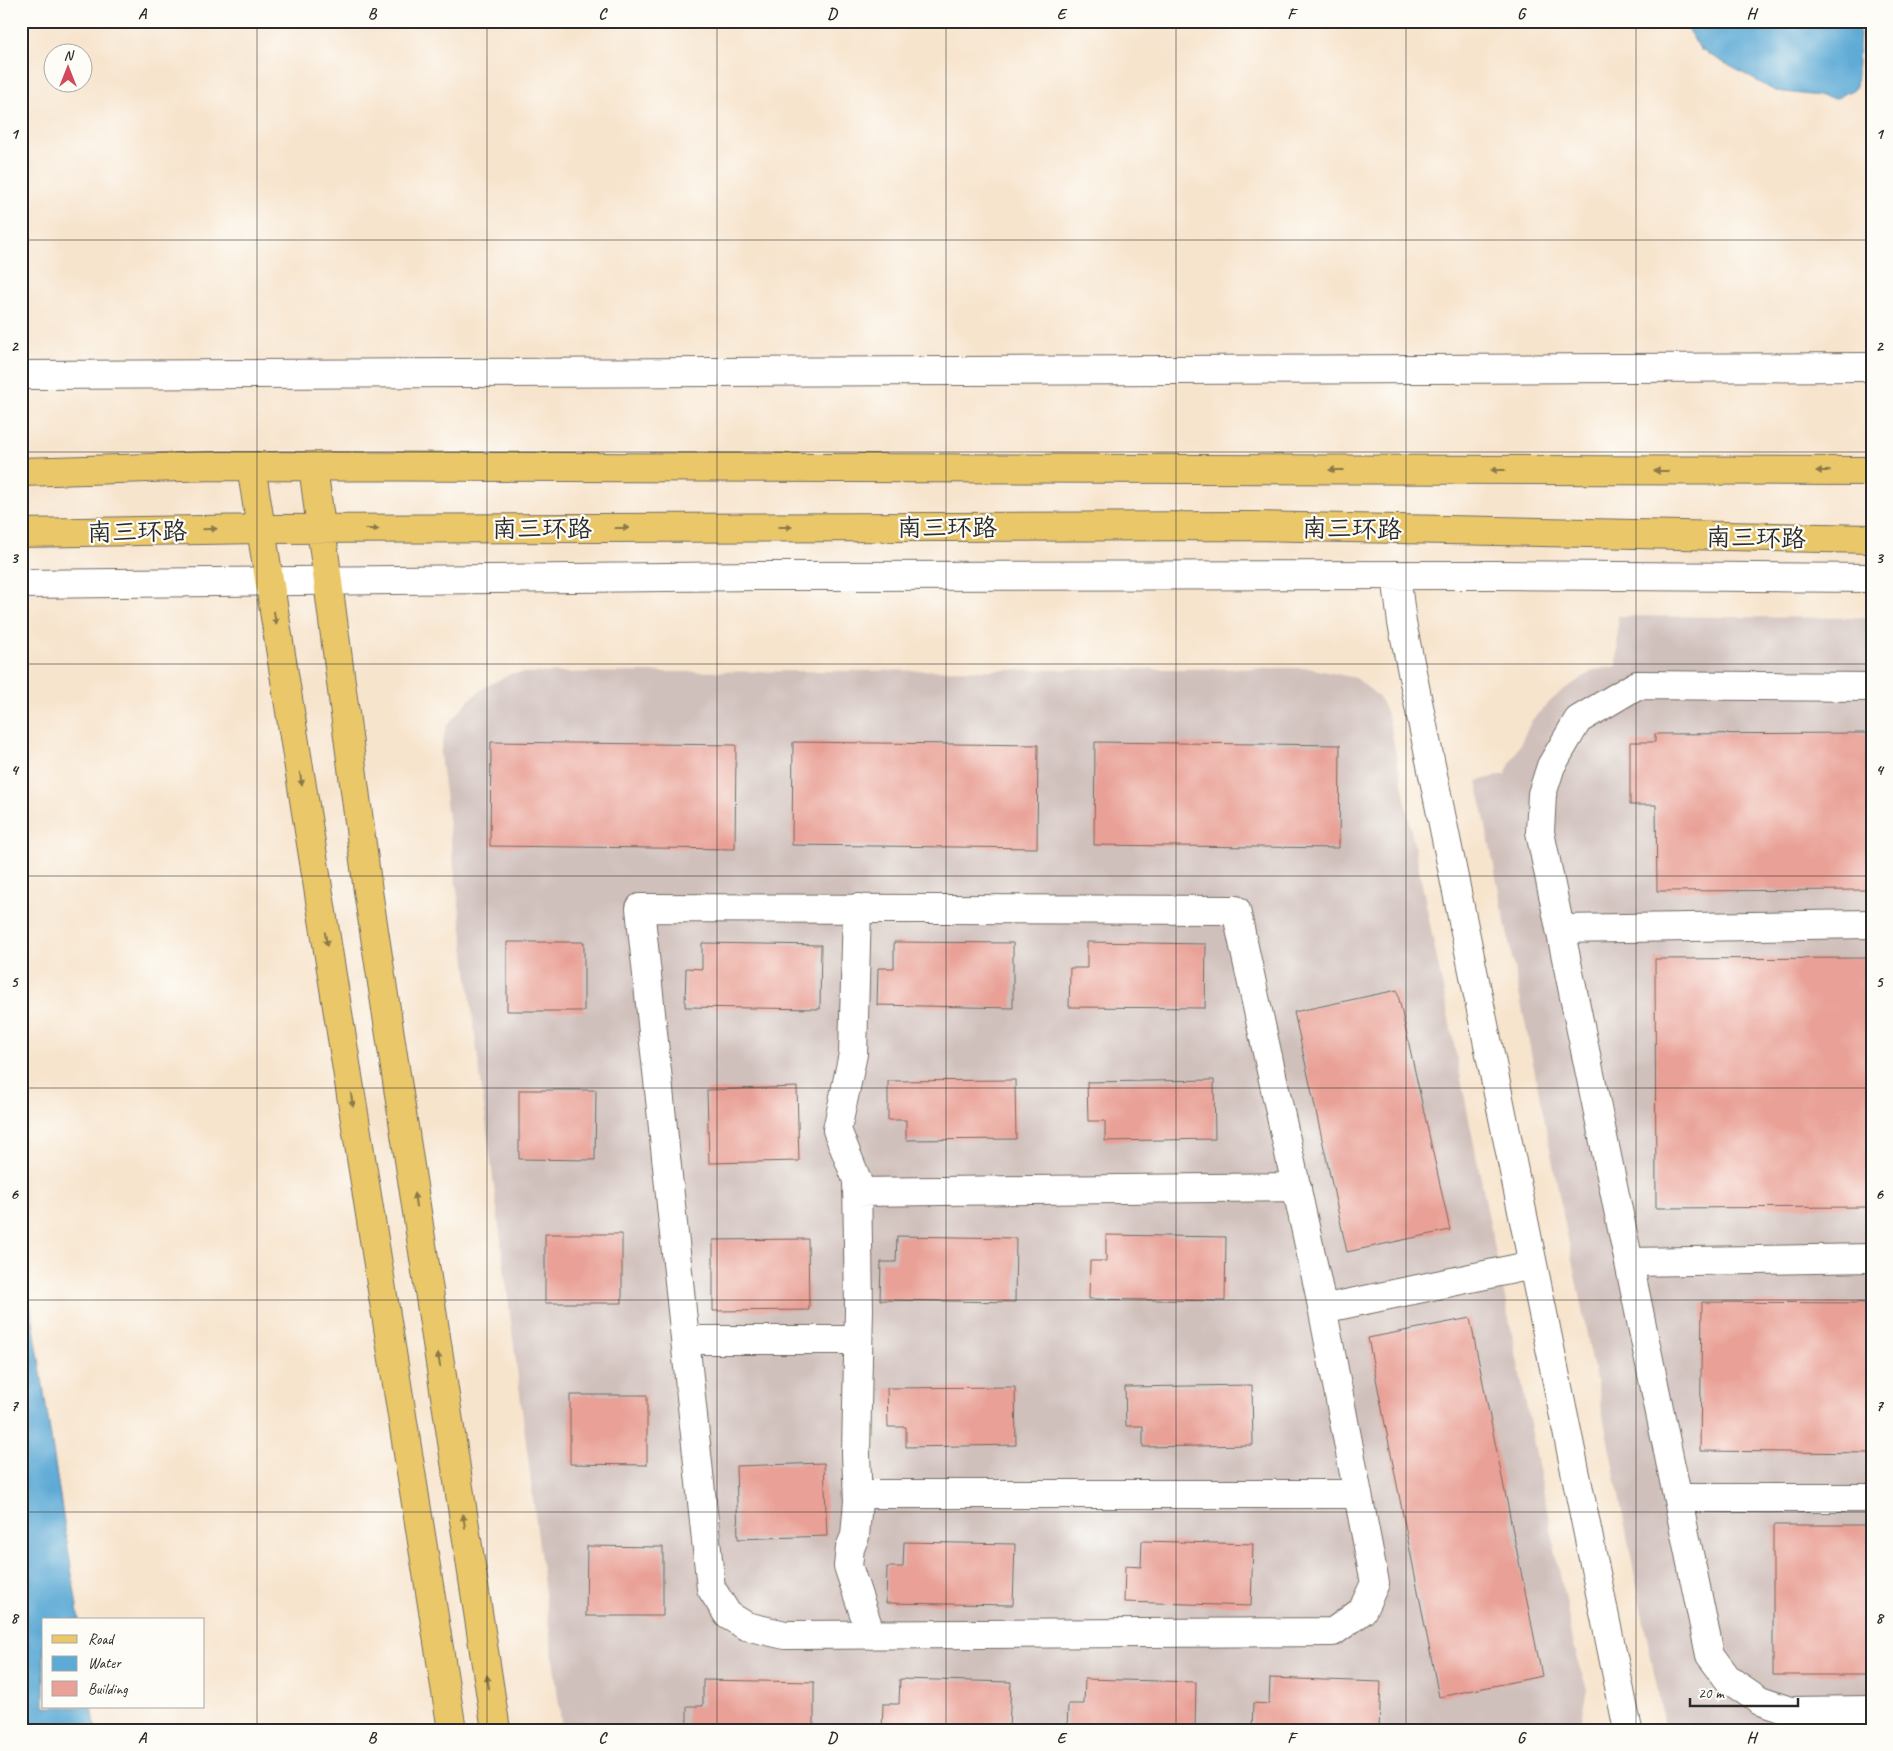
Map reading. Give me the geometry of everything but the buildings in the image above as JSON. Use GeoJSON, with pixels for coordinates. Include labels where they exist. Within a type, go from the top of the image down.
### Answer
{"type":"FeatureCollection","features":[{"type":"Feature","properties":{"kind":"main road"},"geometry":{"type":"LineString","coordinates":[[252,466],[452,1730]]}},
{"type":"Feature","properties":{"kind":"main road"},"geometry":{"type":"LineString","coordinates":[[313,466],[368,891],[496,1730]]}},
{"type":"Feature","properties":{"kind":"main road"},"geometry":{"type":"LineString","coordinates":[[21,472],[313,466],[1872,472]]}},
{"type":"Feature","properties":{"kind":"main road","name":"南三环路"},"geometry":{"type":"LineString","coordinates":[[21,533],[262,529],[1252,526],[1872,539]]}},
{"type":"Feature","properties":{"kind":"street"},"geometry":{"type":"LineString","coordinates":[[21,375],[1872,367]]}},
{"type":"Feature","properties":{"kind":"street"},"geometry":{"type":"LineString","coordinates":[[21,584],[759,576],[1396,575],[1872,578]]}},
{"type":"Feature","properties":{"kind":"street"},"geometry":{"type":"LineString","coordinates":[[1396,575],[1402,623],[1628,1730]]}},
{"type":"Feature","properties":{"kind":"street"},"geometry":{"type":"LineString","coordinates":[[1872,687],[1637,685],[1578,720],[1551,766],[1542,794],[1540,832],[1710,1655],[1728,1679],[1760,1701],[1790,1711],[1872,1710]]}},
{"type":"Feature","properties":{"kind":"street"},"geometry":{"type":"LineString","coordinates":[[640,908],[1236,910],[1296,1187],[1322,1309],[1375,1583],[1362,1611],[1332,1632],[785,1635],[746,1626],[728,1615],[711,1588],[640,908]]}},
{"type":"Feature","properties":{"kind":"street"},"geometry":{"type":"LineString","coordinates":[[857,908],[853,1054],[837,1130],[857,1180],[858,1340],[856,1454],[858,1494],[855,1536],[850,1548],[848,1566],[871,1635]]}},
{"type":"Feature","properties":{"kind":"street"},"geometry":{"type":"LineString","coordinates":[[1560,929],[1872,924]]}},
{"type":"Feature","properties":{"kind":"street"},"geometry":{"type":"LineString","coordinates":[[857,1192],[1296,1187]]}},
{"type":"Feature","properties":{"kind":"street"},"geometry":{"type":"LineString","coordinates":[[1629,1262],[1872,1258]]}},
{"type":"Feature","properties":{"kind":"street"},"geometry":{"type":"LineString","coordinates":[[1322,1309],[1533,1265]]}},
{"type":"Feature","properties":{"kind":"street"},"geometry":{"type":"LineString","coordinates":[[686,1340],[858,1340]]}},
{"type":"Feature","properties":{"kind":"street"},"geometry":{"type":"LineString","coordinates":[[858,1494],[1358,1494]]}},
{"type":"Feature","properties":{"kind":"street"},"geometry":{"type":"LineString","coordinates":[[1678,1498],[1872,1498]]}},
{"type":"Feature","properties":{"kind":"shaded area"},"geometry":{"type":"Polygon","coordinates":[[[1618,616],[1872,618],[1872,1730],[1673,1730],[1664,1723],[1477,781],[1505,774],[1532,720],[1562,691],[1594,670],[1617,666],[1618,616]]]}},
{"type":"Feature","properties":{"kind":"shaded area"},"geometry":{"type":"Polygon","coordinates":[[[1308,668],[1356,678],[1379,697],[1389,719],[1575,1649],[1587,1689],[1579,1730],[562,1730],[440,754],[446,727],[467,702],[485,687],[512,673],[1308,668]]]}},
{"type":"Feature","properties":{"kind":"water"},"geometry":{"type":"Polygon","coordinates":[[[1682,21],[1856,21],[1860,34],[1856,88],[1837,98],[1775,91],[1701,50],[1682,21]]]}},
{"type":"Feature","properties":{"kind":"water"},"geometry":{"type":"Polygon","coordinates":[[[21,1242],[79,1618],[42,1618],[42,1708],[92,1708],[96,1730],[21,1730],[21,1242]]]}}]}
